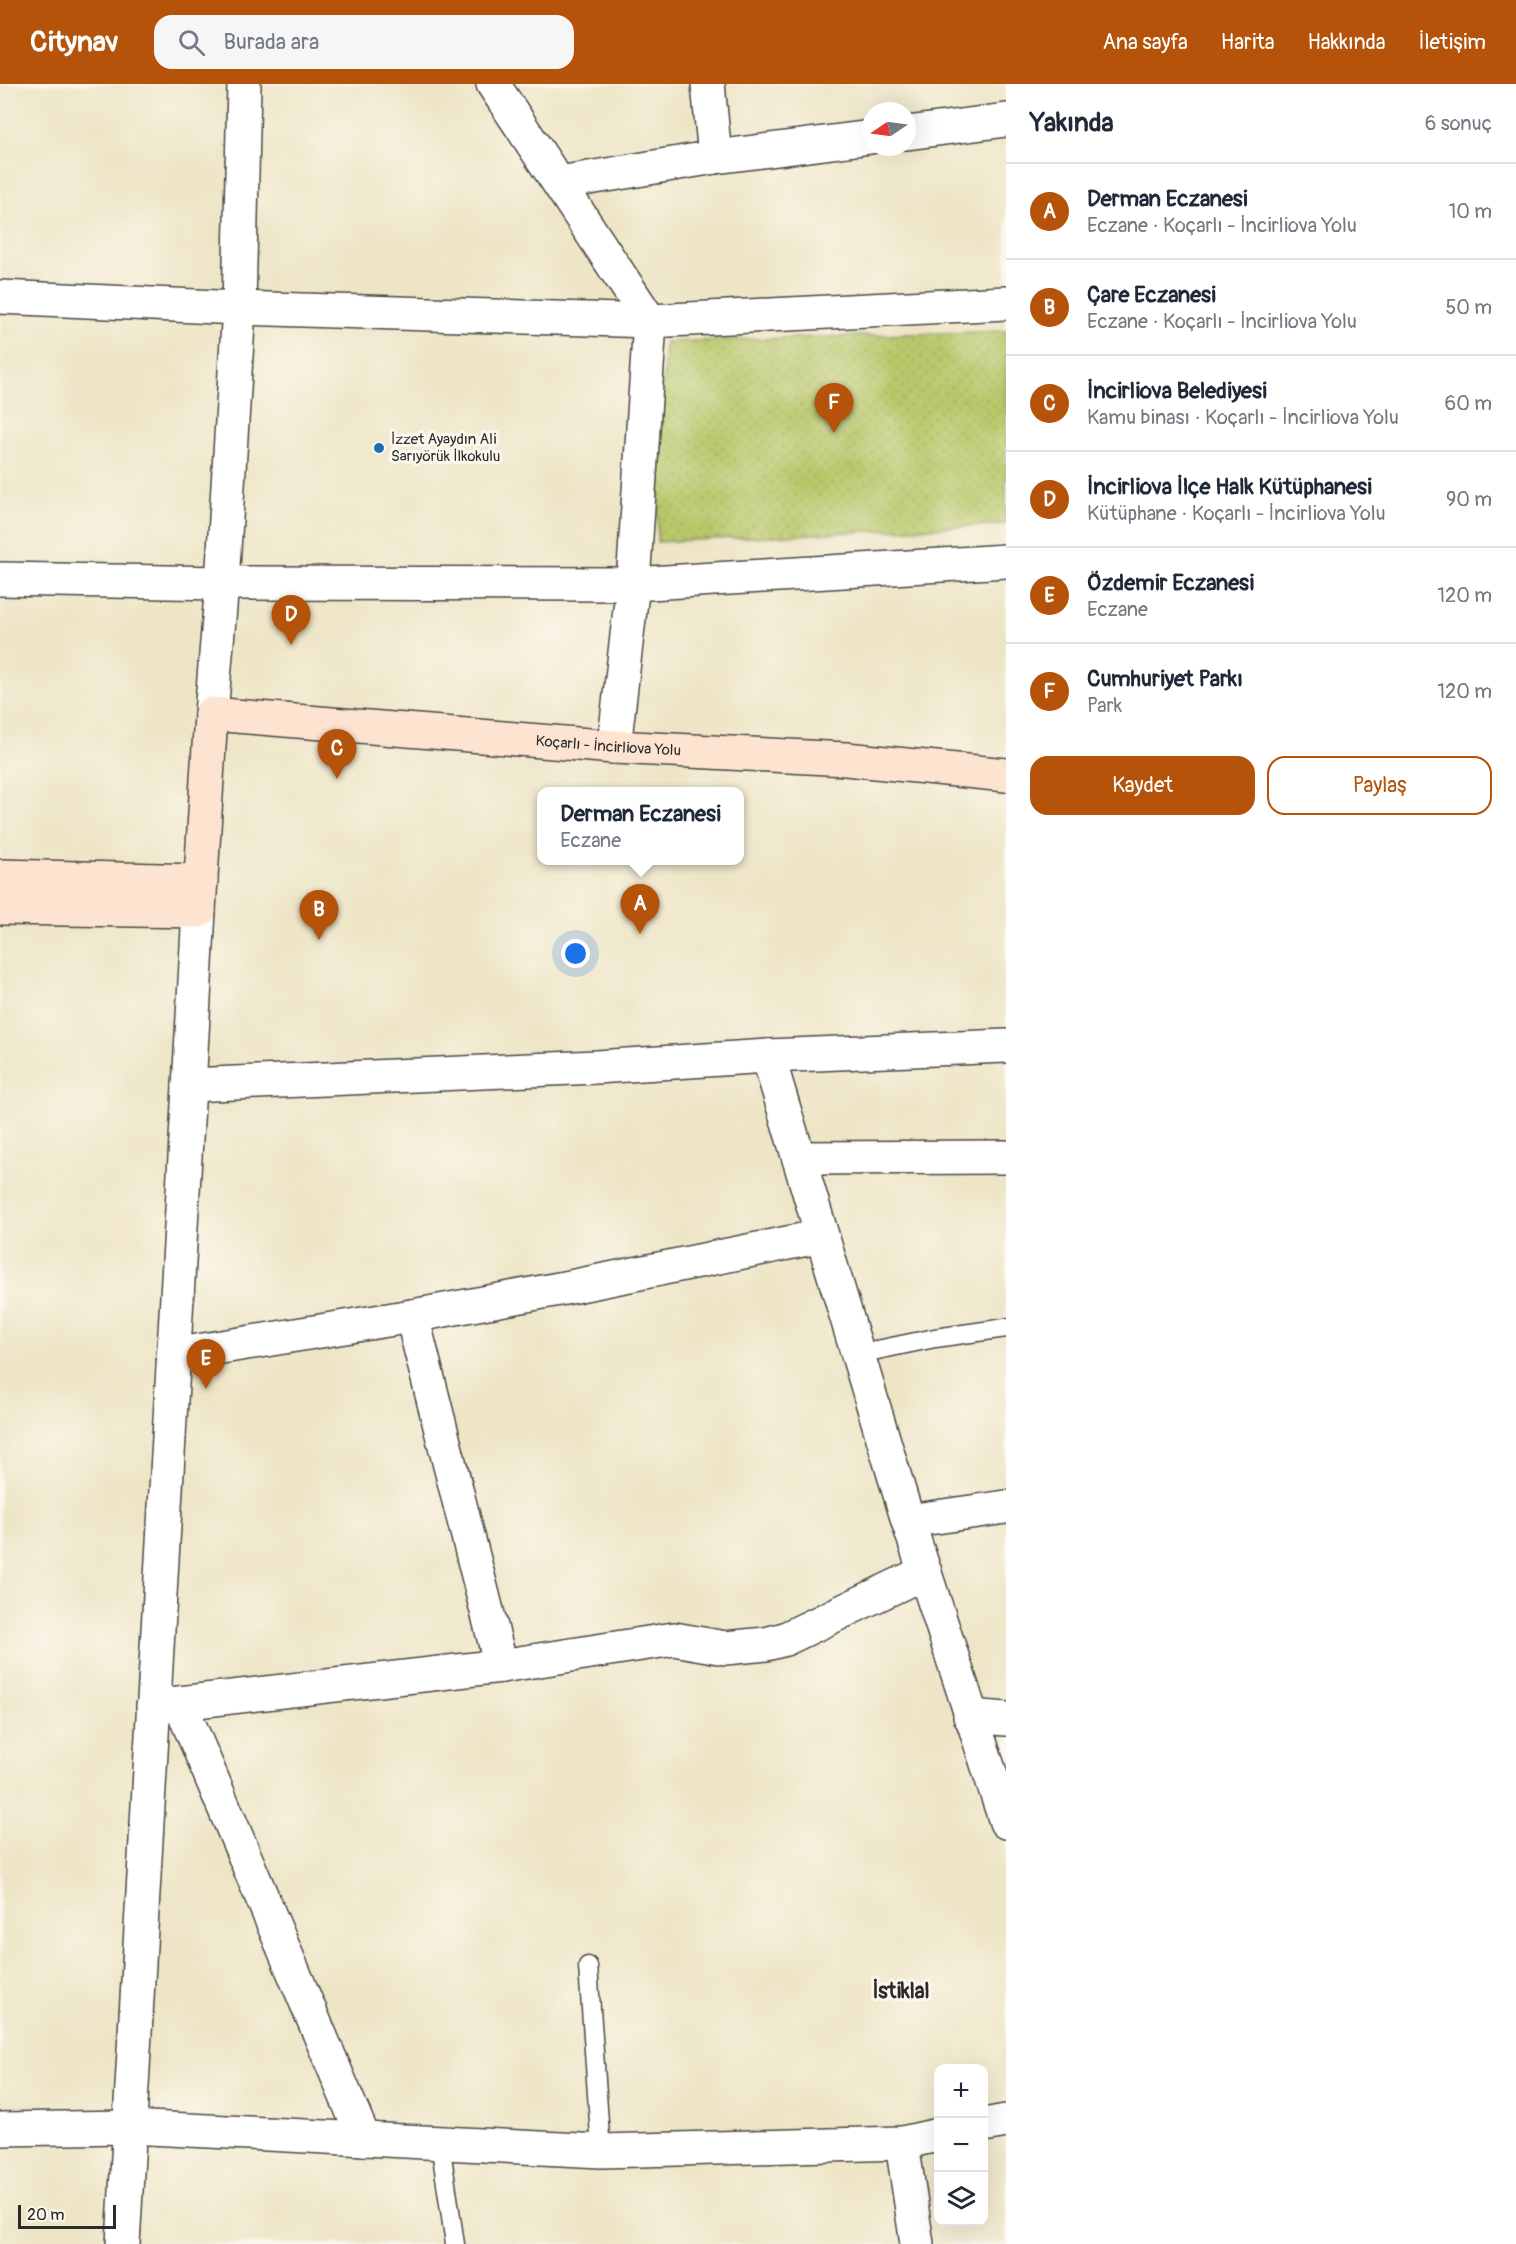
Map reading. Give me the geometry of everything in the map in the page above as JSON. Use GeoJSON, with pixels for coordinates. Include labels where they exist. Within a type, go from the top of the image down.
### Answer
{"type":"FeatureCollection","features":[{"type":"Feature","properties":{"kind":"main road","name":"Koçarlı - İncirliova Yolu"},"geometry":{"type":"LineString","coordinates":[[211,714],[614,747],[846,759],[1006,775]]}},
{"type":"Feature","properties":{"kind":"main road"},"geometry":{"type":"LineString","coordinates":[[200,896],[211,714]]}},
{"type":"Feature","properties":{"kind":"main road"},"geometry":{"type":"LineString","coordinates":[[0,876],[200,896]]}},
{"type":"Feature","properties":{"kind":"main road"},"geometry":{"type":"LineString","coordinates":[[0,908],[200,896]]}},
{"type":"Feature","properties":{"kind":"street"},"geometry":{"type":"LineString","coordinates":[[211,714],[240,308],[244,84]]}},
{"type":"Feature","properties":{"kind":"street"},"geometry":{"type":"LineString","coordinates":[[493,84],[650,321],[633,584],[614,747]]}},
{"type":"Feature","properties":{"kind":"street"},"geometry":{"type":"LineString","coordinates":[[708,84],[715,157]]}},
{"type":"Feature","properties":{"kind":"street"},"geometry":{"type":"LineString","coordinates":[[916,132],[1006,120]]}},
{"type":"Feature","properties":{"kind":"street"},"geometry":{"type":"LineString","coordinates":[[559,183],[715,157],[862,138]]}},
{"type":"Feature","properties":{"kind":"street"},"geometry":{"type":"LineString","coordinates":[[0,297],[240,308],[650,321],[1006,303]]}},
{"type":"Feature","properties":{"kind":"street"},"geometry":{"type":"LineString","coordinates":[[0,579],[222,583],[633,584],[1006,561]]}},
{"type":"Feature","properties":{"kind":"street"},"geometry":{"type":"LineString","coordinates":[[123,2244],[129,2127],[167,1704],[173,1355],[200,896]]}},
{"type":"Feature","properties":{"kind":"street"},"geometry":{"type":"LineString","coordinates":[[189,1085],[596,1068],[768,1056],[1006,1046]]}},
{"type":"Feature","properties":{"kind":"street"},"geometry":{"type":"LineString","coordinates":[[768,1056],[908,1521],[1006,1821]]}},
{"type":"Feature","properties":{"kind":"street"},"geometry":{"type":"LineString","coordinates":[[799,1158],[1006,1157]]}},
{"type":"Feature","properties":{"kind":"street"},"geometry":{"type":"LineString","coordinates":[[173,1355],[412,1316],[582,1285],[822,1236]]}},
{"type":"Feature","properties":{"kind":"street"},"geometry":{"type":"LineString","coordinates":[[412,1316],[501,1666]]}},
{"type":"Feature","properties":{"kind":"street"},"geometry":{"type":"LineString","coordinates":[[908,1521],[1006,1507]]}},
{"type":"Feature","properties":{"kind":"street"},"geometry":{"type":"LineString","coordinates":[[167,1704],[501,1666],[674,1639],[725,1648],[766,1644],[785,1639],[925,1572]]}},
{"type":"Feature","properties":{"kind":"street"},"geometry":{"type":"LineString","coordinates":[[167,1704],[364,2139]]}},
{"type":"Feature","properties":{"kind":"street"},"geometry":{"type":"LineString","coordinates":[[970,1716],[1006,1719]]}},
{"type":"Feature","properties":{"kind":"street"},"geometry":{"type":"LineString","coordinates":[[988,2124],[1006,2121]]}},
{"type":"Feature","properties":{"kind":"street"},"geometry":{"type":"LineString","coordinates":[[0,2128],[129,2127],[601,2151],[902,2143],[934,2136]]}},
{"type":"Feature","properties":{"kind":"street"},"geometry":{"type":"LineString","coordinates":[[902,2143],[916,2244]]}},
{"type":"Feature","properties":{"kind":"lane"},"geometry":{"type":"LineString","coordinates":[[858,1354],[935,1338],[1006,1328]]}},
{"type":"Feature","properties":{"kind":"lane"},"geometry":{"type":"LineString","coordinates":[[588,1966],[601,2151]]}},
{"type":"Feature","properties":{"kind":"lane"},"geometry":{"type":"LineString","coordinates":[[440,2143],[456,2244]]}},
{"type":"Feature","properties":{"kind":"green space"},"geometry":{"type":"Polygon","coordinates":[[[1006,331],[1006,524],[657,542],[665,342],[1006,331]]]}},
{"type":"Feature","properties":{"kind":"place","name":"Cumhuriyet Parkı"},"geometry":{"type":"Point","coordinates":[834,433]}},
{"type":"Feature","properties":{"kind":"place","name":"İzzet Ayaydın Ali Sarıyörük İlkokulu"},"geometry":{"type":"Point","coordinates":[379,448]}},
{"type":"Feature","properties":{"kind":"place","name":"İncirliova İlçe Halk Kütüphanesi"},"geometry":{"type":"Point","coordinates":[291,645]}},
{"type":"Feature","properties":{"kind":"place","name":"İncirliova Belediyesi"},"geometry":{"type":"Point","coordinates":[337,779]}},
{"type":"Feature","properties":{"kind":"place","name":"Derman Eczanesi"},"geometry":{"type":"Point","coordinates":[640,934]}},
{"type":"Feature","properties":{"kind":"place","name":"Çare Eczanesi"},"geometry":{"type":"Point","coordinates":[319,940]}},
{"type":"Feature","properties":{"kind":"place","name":"Özdemir Eczanesi"},"geometry":{"type":"Point","coordinates":[206,1389]}},
{"type":"Feature","properties":{"kind":"district","name":"İstiklal"},"geometry":{"type":"Point","coordinates":[901,1991]}}]}
